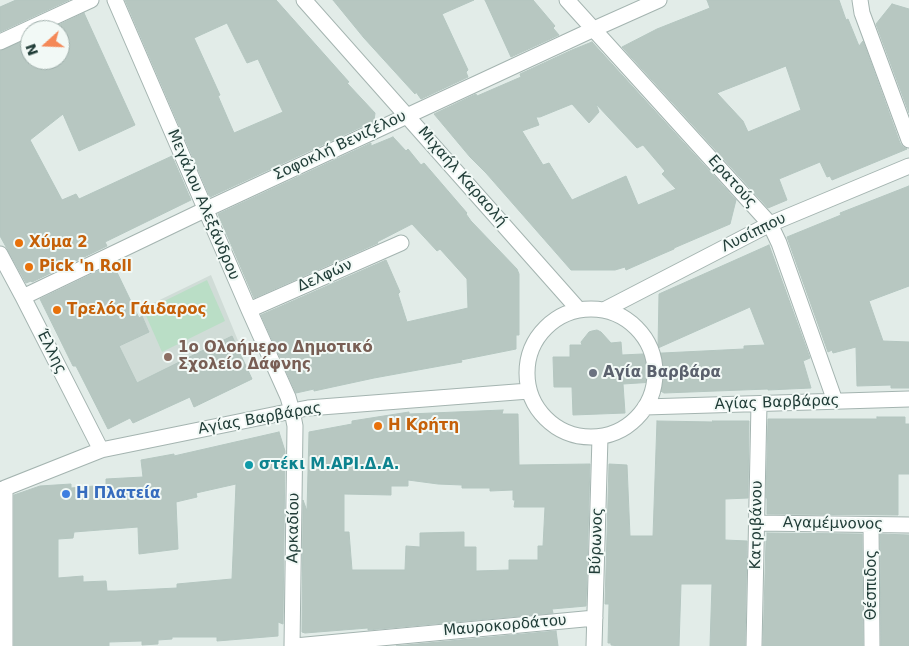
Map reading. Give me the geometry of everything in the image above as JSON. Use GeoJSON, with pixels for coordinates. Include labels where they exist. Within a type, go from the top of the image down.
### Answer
{"type":"FeatureCollection","features":[{"type":"Feature","properties":{"kind":"street"},"geometry":{"type":"LineString","coordinates":[[0,42],[91,0]]}},
{"type":"Feature","properties":{"kind":"street","name":"Μεγάλου Αλεξάνδρου"},"geometry":{"type":"LineString","coordinates":[[114,0],[288,397],[292,411]]}},
{"type":"Feature","properties":{"kind":"street","name":"Μιχαήλ Καραολή"},"geometry":{"type":"LineString","coordinates":[[304,0],[579,310]]}},
{"type":"Feature","properties":{"kind":"street","name":"Ερατούς"},"geometry":{"type":"LineString","coordinates":[[567,0],[770,224],[779,243],[835,401]]}},
{"type":"Feature","properties":{"kind":"street","name":"Σοφοκλή Βενιζέλου"},"geometry":{"type":"LineString","coordinates":[[23,297],[205,209],[594,28],[659,0]]}},
{"type":"Feature","properties":{"kind":"street"},"geometry":{"type":"LineString","coordinates":[[860,0],[862,14],[909,140]]}},
{"type":"Feature","properties":{"kind":"street","name":"Λυσίππου"},"geometry":{"type":"LineString","coordinates":[[604,310],[770,224],[909,166]]}},
{"type":"Feature","properties":{"kind":"street","name":"Δελφών"},"geometry":{"type":"LineString","coordinates":[[249,310],[401,243]]}},
{"type":"Feature","properties":{"kind":"street","name":"Έλλης"},"geometry":{"type":"LineString","coordinates":[[0,254],[101,450]]}},
{"type":"Feature","properties":{"kind":"street"},"geometry":{"type":"LineString","coordinates":[[579,310],[604,310],[622,317],[638,330],[650,348],[655,367],[653,388],[645,407],[634,421],[618,431],[600,437],[582,437],[564,432],[549,422],[537,408],[529,391],[527,369],[531,349],[539,336],[543,330],[559,317],[579,310]]}},
{"type":"Feature","properties":{"kind":"street","name":"Αγίας Βαρβάρας"},"geometry":{"type":"LineString","coordinates":[[2,489],[101,450],[308,408],[529,391]]}},
{"type":"Feature","properties":{"kind":"street","name":"Αγίας Βαρβάρας"},"geometry":{"type":"LineString","coordinates":[[645,407],[909,399]]}},
{"type":"Feature","properties":{"kind":"street","name":"Κατριβάνου"},"geometry":{"type":"LineString","coordinates":[[754,646],[759,404]]}},
{"type":"Feature","properties":{"kind":"street","name":"Αρκαδίου"},"geometry":{"type":"LineString","coordinates":[[292,411],[295,426],[294,646]]}},
{"type":"Feature","properties":{"kind":"street","name":"Βύρωνος"},"geometry":{"type":"LineString","coordinates":[[594,646],[600,437]]}},
{"type":"Feature","properties":{"kind":"street"},"geometry":{"type":"LineString","coordinates":[[2,489],[5,646]]}},
{"type":"Feature","properties":{"kind":"street","name":"Αγαμέμνονος"},"geometry":{"type":"LineString","coordinates":[[757,523],[909,525]]}},
{"type":"Feature","properties":{"kind":"street","name":"Θέσπιδος"},"geometry":{"type":"LineString","coordinates":[[871,525],[872,646]]}},
{"type":"Feature","properties":{"kind":"street","name":"Μαυροκορδάτου"},"geometry":{"type":"LineString","coordinates":[[294,646],[595,618]]}},
{"type":"Feature","properties":{"kind":"shaded area","name":"1ο Ολοήμερο Δημοτικό Σχολείο Δάφνης"},"geometry":{"type":"Polygon","coordinates":[[[211,275],[239,343],[236,345],[252,379],[194,407],[189,397],[133,423],[130,418],[108,429],[76,366],[149,331],[139,310],[211,275]]]}},
{"type":"Feature","properties":{"kind":"green space"},"geometry":{"type":"Polygon","coordinates":[[[207,280],[225,321],[162,352],[144,311],[207,280]]]}},
{"type":"Feature","properties":{"kind":"building"},"geometry":{"type":"Polygon","coordinates":[[[16,0],[69,0],[26,20],[20,20],[20,23],[0,32],[0,7],[16,0]]]}},
{"type":"Feature","properties":{"kind":"building"},"geometry":{"type":"Polygon","coordinates":[[[125,0],[276,0],[375,113],[374,121],[210,197],[125,0]],[[227,23],[194,38],[220,95],[218,96],[234,133],[283,112],[258,59],[247,63],[227,23]]]}},
{"type":"Feature","properties":{"kind":"building"},"geometry":{"type":"Polygon","coordinates":[[[333,0],[474,0],[442,14],[468,70],[466,72],[468,77],[421,99],[364,38],[333,0]]]}},
{"type":"Feature","properties":{"kind":"building"},"geometry":{"type":"Polygon","coordinates":[[[485,0],[533,0],[555,26],[553,28],[559,35],[511,57],[485,0]]]}},
{"type":"Feature","properties":{"kind":"building"},"geometry":{"type":"Polygon","coordinates":[[[707,0],[839,0],[846,20],[848,19],[859,46],[863,41],[900,143],[907,149],[832,180],[830,176],[827,177],[820,162],[779,179],[787,200],[768,208],[622,47],[657,29],[710,8],[707,0]],[[786,66],[717,93],[743,121],[748,132],[801,110],[786,66]]]}},
{"type":"Feature","properties":{"kind":"building"},"geometry":{"type":"Polygon","coordinates":[[[892,4],[909,9],[909,113],[876,24],[892,4]]]}},
{"type":"Feature","properties":{"kind":"building"},"geometry":{"type":"Polygon","coordinates":[[[84,13],[135,125],[79,151],[63,114],[30,140],[62,200],[76,194],[79,199],[172,156],[191,200],[105,242],[107,246],[32,282],[26,283],[0,236],[0,51],[20,42],[20,70],[70,70],[69,20],[84,13]]]}},
{"type":"Feature","properties":{"kind":"building"},"geometry":{"type":"Polygon","coordinates":[[[592,42],[736,200],[730,224],[626,270],[625,267],[615,270],[571,270],[434,114],[476,94],[477,96],[521,77],[520,74],[592,42]],[[572,104],[536,117],[539,125],[522,131],[543,165],[549,163],[572,200],[626,176],[638,205],[676,189],[662,174],[665,171],[643,145],[637,148],[596,104],[599,112],[589,123],[572,104]]]}},
{"type":"Feature","properties":{"kind":"building"},"geometry":{"type":"Polygon","coordinates":[[[393,137],[406,151],[408,149],[421,165],[424,163],[467,213],[471,221],[517,269],[519,274],[519,335],[516,335],[516,349],[461,360],[462,362],[296,393],[261,315],[386,260],[400,292],[398,294],[407,322],[468,308],[467,279],[440,249],[437,251],[412,224],[378,243],[254,298],[218,214],[371,143],[371,146],[393,137]]]}},
{"type":"Feature","properties":{"kind":"building"},"geometry":{"type":"Polygon","coordinates":[[[909,186],[909,286],[869,301],[883,341],[909,342],[909,388],[891,388],[891,385],[857,386],[856,347],[833,353],[832,350],[828,352],[787,237],[841,215],[840,213],[909,186]]]}},
{"type":"Feature","properties":{"kind":"building"},"geometry":{"type":"Polygon","coordinates":[[[769,245],[810,358],[803,361],[811,388],[664,393],[659,390],[654,382],[623,384],[625,413],[573,415],[572,387],[554,387],[553,357],[570,357],[570,345],[582,345],[581,342],[589,332],[597,330],[611,343],[621,342],[622,355],[744,349],[744,346],[765,345],[750,307],[658,348],[659,294],[769,245]]]}},
{"type":"Feature","properties":{"kind":"building"},"geometry":{"type":"Polygon","coordinates":[[[113,264],[139,318],[142,316],[149,332],[119,346],[137,383],[232,336],[252,379],[194,407],[190,397],[133,423],[130,418],[108,429],[76,366],[73,366],[40,299],[113,264]]]}},
{"type":"Feature","properties":{"kind":"building"},"geometry":{"type":"Polygon","coordinates":[[[503,410],[502,414],[518,414],[519,465],[590,464],[586,606],[552,609],[553,613],[368,630],[368,628],[302,632],[303,500],[307,511],[309,432],[352,424],[352,421],[409,412],[409,414],[503,410]],[[408,480],[408,486],[391,486],[391,495],[344,494],[344,532],[349,532],[352,570],[405,570],[406,546],[420,547],[420,533],[464,532],[464,547],[476,547],[476,571],[509,570],[509,560],[538,560],[538,546],[543,546],[545,507],[514,507],[513,490],[490,491],[490,488],[462,488],[462,485],[408,480]]]}},
{"type":"Feature","properties":{"kind":"building"},"geometry":{"type":"Polygon","coordinates":[[[877,417],[905,417],[905,424],[909,424],[909,474],[898,474],[898,515],[767,514],[768,419],[877,419],[877,417]]]}},
{"type":"Feature","properties":{"kind":"building"},"geometry":{"type":"Polygon","coordinates":[[[657,421],[749,421],[748,498],[725,499],[725,540],[747,541],[745,646],[710,646],[712,584],[681,584],[679,646],[619,646],[608,643],[609,604],[605,604],[609,464],[627,465],[630,536],[653,536],[657,421]]]}},
{"type":"Feature","properties":{"kind":"building"},"geometry":{"type":"Polygon","coordinates":[[[279,432],[285,451],[283,624],[278,622],[278,636],[217,641],[217,637],[172,637],[172,639],[158,640],[158,644],[142,645],[142,641],[109,642],[109,646],[14,646],[14,495],[40,486],[71,484],[71,488],[106,485],[106,479],[143,477],[141,460],[174,454],[174,456],[279,432]],[[236,484],[196,493],[197,497],[176,502],[178,549],[139,554],[138,527],[74,532],[73,538],[58,539],[58,578],[83,576],[83,582],[106,581],[107,591],[177,588],[177,584],[232,579],[236,484]]]}},
{"type":"Feature","properties":{"kind":"building"},"geometry":{"type":"Polygon","coordinates":[[[767,533],[862,534],[863,646],[763,646],[767,533]]]}},
{"type":"Feature","properties":{"kind":"building"},"geometry":{"type":"Polygon","coordinates":[[[880,534],[909,535],[909,646],[881,646],[880,534]]]}},
{"type":"Feature","properties":{"kind":"building"},"geometry":{"type":"Polygon","coordinates":[[[556,631],[558,646],[396,646],[556,631]]]}},
{"type":"Feature","properties":{"kind":"place","name":"Χύμα 2"},"geometry":{"type":"Point","coordinates":[19,243]}},
{"type":"Feature","properties":{"kind":"place","name":"Pick 'n Roll"},"geometry":{"type":"Point","coordinates":[29,267]}},
{"type":"Feature","properties":{"kind":"place","name":"Τρελός Γάιδαρος"},"geometry":{"type":"Point","coordinates":[57,310]}},
{"type":"Feature","properties":{"kind":"place","name":"1ο Ολοήμερο Δημοτικό Σχολείο Δάφνης"},"geometry":{"type":"Point","coordinates":[168,357]}},
{"type":"Feature","properties":{"kind":"place","name":"Αγία Βαρβάρα"},"geometry":{"type":"Point","coordinates":[593,373]}},
{"type":"Feature","properties":{"kind":"place","name":"Η Κρήτη"},"geometry":{"type":"Point","coordinates":[378,426]}},
{"type":"Feature","properties":{"kind":"place","name":"στέκι Μ.ΑΡΙ.Δ.Α."},"geometry":{"type":"Point","coordinates":[249,465]}},
{"type":"Feature","properties":{"kind":"place","name":"Η Πλατεία"},"geometry":{"type":"Point","coordinates":[66,494]}}]}
